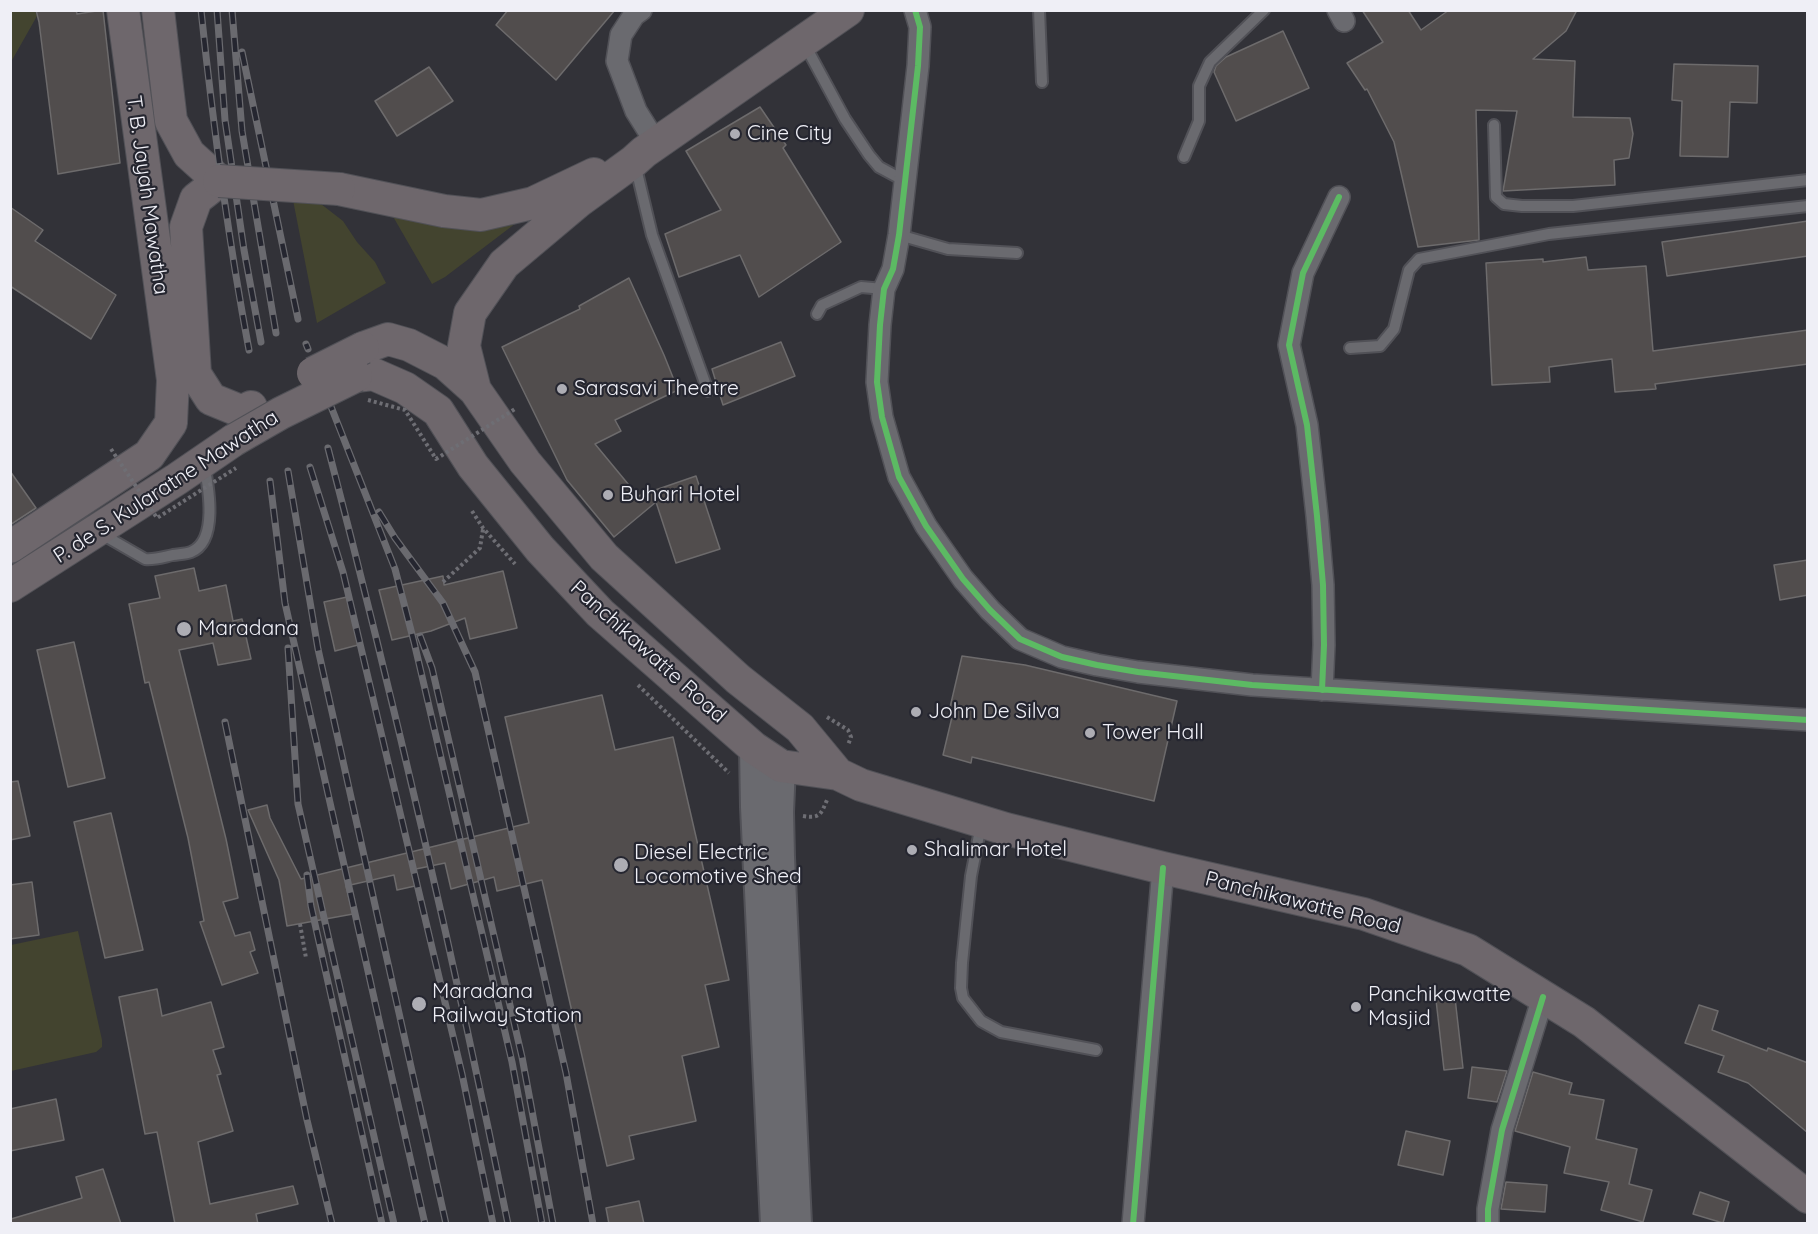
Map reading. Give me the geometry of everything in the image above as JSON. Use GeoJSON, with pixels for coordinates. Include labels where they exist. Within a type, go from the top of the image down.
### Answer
{"type":"FeatureCollection","features":[{"type":"Feature","properties":{"kind":"main road","name":"T. B. Jayah Mawatha"},"geometry":{"type":"LineString","coordinates":[[123,10],[184,377]]}},
{"type":"Feature","properties":{"kind":"main road","name":"T. B. Jayah Mawatha"},"geometry":{"type":"LineString","coordinates":[[158,10],[171,122],[189,154],[219,181]]}},
{"type":"Feature","properties":{"kind":"main road"},"geometry":{"type":"LineString","coordinates":[[359,382],[304,378],[245,410],[238,410],[211,399],[184,377],[186,227],[196,199],[219,181],[339,189],[444,211],[481,215],[533,203],[645,152],[848,10]]}},
{"type":"Feature","properties":{"kind":"main road","name":"Panchikawatte Road"},"geometry":{"type":"LineString","coordinates":[[475,390],[464,346],[470,313],[504,264],[579,201],[645,152]]}},
{"type":"Feature","properties":{"kind":"main road","name":"Panchikawatte Road"},"geometry":{"type":"LineString","coordinates":[[359,382],[388,339],[409,345],[446,364],[475,390],[525,462],[604,558],[738,679],[800,728],[838,774]]}},
{"type":"Feature","properties":{"kind":"main road","name":"Panchikawatte Road"},"geometry":{"type":"LineString","coordinates":[[359,382],[373,374],[405,388],[438,411],[473,466],[532,540],[600,613],[754,748],[781,766],[838,774],[861,785],[1006,829],[1364,914],[1468,950],[1584,1022],[1808,1197]]}},
{"type":"Feature","properties":{"kind":"main road","name":"P. de S. Kularatne Mawatha"},"geometry":{"type":"LineString","coordinates":[[10,547],[149,455],[171,423],[184,377]]}},
{"type":"Feature","properties":{"kind":"main road","name":"P. de S. Kularatne Mawatha"},"geometry":{"type":"LineString","coordinates":[[10,586],[106,536],[206,471],[235,457],[281,413],[359,382]]}},
{"type":"Feature","properties":{"kind":"main road"},"geometry":{"type":"LineString","coordinates":[[754,748],[775,1224]]}},
{"type":"Feature","properties":{"kind":"main road"},"geometry":{"type":"LineString","coordinates":[[781,766],[779,812],[797,1224]]}},
{"type":"Feature","properties":{"kind":"street"},"geometry":{"type":"LineString","coordinates":[[641,10],[634,15],[621,35],[617,61],[636,111],[645,152]]}},
{"type":"Feature","properties":{"kind":"street"},"geometry":{"type":"LineString","coordinates":[[915,10],[920,27],[918,66],[899,235],[893,269],[884,289],[880,325],[877,382],[882,417],[899,477],[926,526],[963,579],[1020,639],[1062,657],[1108,667],[1252,685],[1808,720]]}},
{"type":"Feature","properties":{"kind":"street"},"geometry":{"type":"LineString","coordinates":[[1322,690],[1323,585],[1317,516],[1307,425],[1289,345],[1303,273],[1339,197]]}},
{"type":"Feature","properties":{"kind":"street"},"geometry":{"type":"LineString","coordinates":[[1133,1224],[1163,868]]}},
{"type":"Feature","properties":{"kind":"street"},"geometry":{"type":"LineString","coordinates":[[1488,1224],[1488,1209],[1502,1130],[1543,997]]}},
{"type":"Feature","properties":{"kind":"lane"},"geometry":{"type":"LineString","coordinates":[[1039,10],[1042,82]]}},
{"type":"Feature","properties":{"kind":"lane"},"geometry":{"type":"LineString","coordinates":[[1184,157],[1198,122],[1199,86],[1210,62],[1264,10]]}},
{"type":"Feature","properties":{"kind":"lane"},"geometry":{"type":"LineString","coordinates":[[803,42],[845,119],[869,155],[879,167],[905,182]]}},
{"type":"Feature","properties":{"kind":"lane"},"geometry":{"type":"LineString","coordinates":[[1494,125],[1496,197],[1504,204],[1573,206],[1808,180]]}},
{"type":"Feature","properties":{"kind":"lane"},"geometry":{"type":"LineString","coordinates":[[645,152],[652,234],[708,391]]}},
{"type":"Feature","properties":{"kind":"lane"},"geometry":{"type":"LineString","coordinates":[[1350,348],[1380,346],[1394,329],[1409,270],[1419,259],[1549,234],[1808,206]]}},
{"type":"Feature","properties":{"kind":"lane"},"geometry":{"type":"LineString","coordinates":[[899,235],[948,249],[1017,253]]}},
{"type":"Feature","properties":{"kind":"lane"},"geometry":{"type":"LineString","coordinates":[[817,314],[822,305],[861,286],[884,289]]}},
{"type":"Feature","properties":{"kind":"lane"},"geometry":{"type":"LineString","coordinates":[[106,536],[145,559],[152,560],[194,551],[201,543],[210,519],[206,471]]}},
{"type":"Feature","properties":{"kind":"lane"},"geometry":{"type":"LineString","coordinates":[[982,822],[971,876],[962,963],[963,998],[981,1021],[1001,1032],[1096,1050]]}},
{"type":"Feature","properties":{"kind":"path"},"geometry":{"type":"LineString","coordinates":[[359,382],[367,399],[405,410],[436,459],[515,409]]}},
{"type":"Feature","properties":{"kind":"path"},"geometry":{"type":"LineString","coordinates":[[359,382],[367,396],[407,407],[443,464]]}},
{"type":"Feature","properties":{"kind":"path"},"geometry":{"type":"LineString","coordinates":[[504,404],[509,414]]}},
{"type":"Feature","properties":{"kind":"path"},"geometry":{"type":"LineString","coordinates":[[111,449],[157,518],[235,457]]}},
{"type":"Feature","properties":{"kind":"path"},"geometry":{"type":"LineString","coordinates":[[106,536],[206,471],[235,457]]}},
{"type":"Feature","properties":{"kind":"path"},"geometry":{"type":"LineString","coordinates":[[467,502],[483,528],[520,570]]}},
{"type":"Feature","properties":{"kind":"path"},"geometry":{"type":"LineString","coordinates":[[443,582],[480,548],[483,528]]}},
{"type":"Feature","properties":{"kind":"path"},"geometry":{"type":"LineString","coordinates":[[638,685],[732,775]]}},
{"type":"Feature","properties":{"kind":"path"},"geometry":{"type":"LineString","coordinates":[[779,812],[814,818],[818,816],[838,774],[851,737],[848,730],[819,712]]}},
{"type":"Feature","properties":{"kind":"path"},"geometry":{"type":"LineString","coordinates":[[300,924],[306,958]]}},
{"type":"Feature","properties":{"kind":"green space"},"geometry":{"type":"Polygon","coordinates":[[[11,10],[35,11],[37,16],[11,62],[11,10]]]}},
{"type":"Feature","properties":{"kind":"green space"},"geometry":{"type":"Polygon","coordinates":[[[293,200],[321,204],[343,221],[357,242],[375,262],[386,283],[317,323],[293,200]]]}},
{"type":"Feature","properties":{"kind":"green space"},"geometry":{"type":"Polygon","coordinates":[[[391,213],[524,217],[445,277],[432,284],[391,213]]]}},
{"type":"Feature","properties":{"kind":"green space"},"geometry":{"type":"Polygon","coordinates":[[[78,931],[102,1047],[96,1052],[11,1071],[11,945],[78,931]]]}},
{"type":"Feature","properties":{"kind":"building"},"geometry":{"type":"Polygon","coordinates":[[[36,10],[76,10],[77,14],[103,10],[120,163],[58,174],[36,10]]]}},
{"type":"Feature","properties":{"kind":"building"},"geometry":{"type":"Polygon","coordinates":[[[508,10],[615,10],[556,80],[496,25],[508,10]]]}},
{"type":"Feature","properties":{"kind":"building"},"geometry":{"type":"Polygon","coordinates":[[[1362,10],[1408,10],[1421,30],[1449,10],[1577,10],[1566,31],[1533,59],[1575,61],[1573,117],[1630,118],[1633,134],[1629,158],[1614,160],[1615,185],[1503,191],[1517,111],[1476,110],[1479,240],[1418,247],[1394,142],[1367,89],[1365,90],[1347,63],[1383,42],[1362,10]]]}},
{"type":"Feature","properties":{"kind":"building"},"geometry":{"type":"Polygon","coordinates":[[[1283,31],[1309,88],[1236,121],[1214,72],[1216,66],[1226,57],[1283,31]]]}},
{"type":"Feature","properties":{"kind":"building"},"geometry":{"type":"Polygon","coordinates":[[[1674,64],[1758,66],[1757,103],[1730,102],[1728,157],[1680,156],[1682,101],[1672,100],[1674,64]]]}},
{"type":"Feature","properties":{"kind":"building"},"geometry":{"type":"Polygon","coordinates":[[[429,67],[453,101],[397,136],[375,101],[429,67]]]}},
{"type":"Feature","properties":{"kind":"building"},"geometry":{"type":"Polygon","coordinates":[[[760,107],[786,145],[783,148],[841,242],[759,297],[740,255],[679,277],[665,234],[721,210],[686,151],[760,107]]]}},
{"type":"Feature","properties":{"kind":"building"},"geometry":{"type":"Polygon","coordinates":[[[10,207],[43,230],[35,241],[116,295],[91,339],[10,286],[10,207]]]}},
{"type":"Feature","properties":{"kind":"building"},"geometry":{"type":"Polygon","coordinates":[[[1808,221],[1808,256],[1667,276],[1662,242],[1808,221]]]}},
{"type":"Feature","properties":{"kind":"building"},"geometry":{"type":"Polygon","coordinates":[[[1586,257],[1588,270],[1646,266],[1653,351],[1808,330],[1808,364],[1655,384],[1656,389],[1615,392],[1612,359],[1549,367],[1550,382],[1492,385],[1486,263],[1543,259],[1543,262],[1586,257]]]}},
{"type":"Feature","properties":{"kind":"building"},"geometry":{"type":"Polygon","coordinates":[[[629,278],[678,390],[615,420],[621,431],[595,444],[638,496],[696,476],[720,549],[676,563],[656,502],[614,537],[567,480],[502,347],[580,309],[579,306],[629,278]]]}},
{"type":"Feature","properties":{"kind":"building"},"geometry":{"type":"Polygon","coordinates":[[[781,342],[795,376],[723,405],[712,369],[781,342]]]}},
{"type":"Feature","properties":{"kind":"building"},"geometry":{"type":"Polygon","coordinates":[[[10,471],[36,508],[10,525],[10,471]]]}},
{"type":"Feature","properties":{"kind":"building"},"geometry":{"type":"Polygon","coordinates":[[[1808,560],[1808,595],[1780,600],[1774,565],[1808,560]]]}},
{"type":"Feature","properties":{"kind":"building"},"geometry":{"type":"Polygon","coordinates":[[[194,568],[199,591],[226,585],[233,621],[242,619],[251,659],[218,665],[213,643],[179,650],[226,839],[238,898],[223,902],[235,936],[250,932],[255,950],[250,952],[258,973],[222,985],[200,922],[204,921],[188,838],[149,682],[145,683],[129,604],[160,598],[155,576],[194,568]]]}},
{"type":"Feature","properties":{"kind":"building"},"geometry":{"type":"Polygon","coordinates":[[[503,571],[517,628],[470,639],[465,618],[431,631],[392,640],[379,590],[443,576],[444,585],[503,571]]]}},
{"type":"Feature","properties":{"kind":"building"},"geometry":{"type":"Polygon","coordinates":[[[347,597],[358,645],[335,651],[324,602],[347,597]]]}},
{"type":"Feature","properties":{"kind":"building"},"geometry":{"type":"Polygon","coordinates":[[[74,642],[105,778],[68,787],[37,650],[74,642]]]}},
{"type":"Feature","properties":{"kind":"building","name":"Tower Hall"},"geometry":{"type":"Polygon","coordinates":[[[962,656],[1025,665],[1177,701],[1154,801],[972,757],[971,763],[943,755],[952,717],[948,716],[962,656]]]}},
{"type":"Feature","properties":{"kind":"building","name":"Diesel Electric Locomotive Shed"},"geometry":{"type":"Polygon","coordinates":[[[602,695],[615,750],[673,737],[729,980],[705,985],[719,1047],[682,1056],[696,1121],[629,1136],[634,1159],[607,1166],[542,880],[497,891],[494,877],[451,889],[445,863],[411,870],[415,886],[397,890],[394,875],[346,886],[353,914],[287,926],[279,880],[248,810],[267,805],[270,818],[301,879],[529,823],[505,717],[602,695]]]}},
{"type":"Feature","properties":{"kind":"building"},"geometry":{"type":"Polygon","coordinates":[[[18,781],[30,836],[10,840],[10,782],[18,781]]]}},
{"type":"Feature","properties":{"kind":"building"},"geometry":{"type":"Polygon","coordinates":[[[111,813],[143,950],[105,958],[74,822],[111,813]]]}},
{"type":"Feature","properties":{"kind":"building"},"geometry":{"type":"Polygon","coordinates":[[[32,882],[39,935],[10,939],[10,885],[32,882]]]}},
{"type":"Feature","properties":{"kind":"building"},"geometry":{"type":"Polygon","coordinates":[[[157,989],[162,1016],[211,1002],[224,1047],[213,1050],[221,1074],[217,1075],[233,1131],[198,1142],[210,1204],[293,1186],[298,1204],[256,1214],[258,1224],[175,1224],[157,1132],[145,1134],[119,997],[157,989]]]}},
{"type":"Feature","properties":{"kind":"building"},"geometry":{"type":"Polygon","coordinates":[[[1455,998],[1463,1068],[1444,1070],[1436,1000],[1455,998]]]}},
{"type":"Feature","properties":{"kind":"building"},"geometry":{"type":"Polygon","coordinates":[[[1699,1005],[1718,1011],[1712,1030],[1767,1051],[1768,1048],[1808,1063],[1808,1133],[1748,1083],[1718,1072],[1724,1056],[1685,1043],[1699,1005]]]}},
{"type":"Feature","properties":{"kind":"building"},"geometry":{"type":"Polygon","coordinates":[[[1472,1067],[1507,1071],[1497,1102],[1468,1098],[1472,1067]]]}},
{"type":"Feature","properties":{"kind":"building"},"geometry":{"type":"Polygon","coordinates":[[[1533,1072],[1572,1083],[1569,1094],[1604,1100],[1596,1139],[1637,1149],[1629,1184],[1652,1190],[1643,1222],[1601,1210],[1609,1182],[1564,1173],[1570,1147],[1515,1131],[1533,1072]]]}},
{"type":"Feature","properties":{"kind":"building"},"geometry":{"type":"Polygon","coordinates":[[[56,1099],[64,1140],[10,1151],[10,1109],[56,1099]]]}},
{"type":"Feature","properties":{"kind":"building"},"geometry":{"type":"Polygon","coordinates":[[[1406,1131],[1450,1141],[1443,1175],[1398,1165],[1406,1131]]]}},
{"type":"Feature","properties":{"kind":"building"},"geometry":{"type":"Polygon","coordinates":[[[103,1169],[121,1224],[12,1224],[11,1219],[82,1198],[76,1177],[103,1169]]]}},
{"type":"Feature","properties":{"kind":"building"},"geometry":{"type":"Polygon","coordinates":[[[1506,1182],[1547,1185],[1545,1212],[1501,1209],[1506,1182]]]}},
{"type":"Feature","properties":{"kind":"building"},"geometry":{"type":"Polygon","coordinates":[[[1700,1192],[1729,1202],[1723,1223],[1693,1214],[1700,1192]]]}},
{"type":"Feature","properties":{"kind":"building"},"geometry":{"type":"Polygon","coordinates":[[[639,1201],[644,1224],[609,1224],[606,1208],[639,1201]]]}},
{"type":"Feature","properties":{"kind":"railway"},"geometry":{"type":"LineString","coordinates":[[201,10],[222,181],[249,350]]}},
{"type":"Feature","properties":{"kind":"railway"},"geometry":{"type":"LineString","coordinates":[[217,10],[225,120],[244,250],[261,342]]}},
{"type":"Feature","properties":{"kind":"railway"},"geometry":{"type":"LineString","coordinates":[[232,10],[242,131],[276,333]]}},
{"type":"Feature","properties":{"kind":"railway"},"geometry":{"type":"LineString","coordinates":[[242,52],[298,319]]}},
{"type":"Feature","properties":{"kind":"railway"},"geometry":{"type":"LineString","coordinates":[[306,344],[308,349]]}},
{"type":"Feature","properties":{"kind":"railway"},"geometry":{"type":"LineString","coordinates":[[317,371],[395,569],[512,1062],[542,1224]]}},
{"type":"Feature","properties":{"kind":"railway"},"geometry":{"type":"LineString","coordinates":[[328,448],[423,834],[508,1224]]}},
{"type":"Feature","properties":{"kind":"railway"},"geometry":{"type":"LineString","coordinates":[[310,467],[343,572],[462,1074],[493,1224]]}},
{"type":"Feature","properties":{"kind":"railway"},"geometry":{"type":"LineString","coordinates":[[288,471],[318,649],[446,1224]]}},
{"type":"Feature","properties":{"kind":"railway"},"geometry":{"type":"LineString","coordinates":[[270,481],[285,603],[425,1224]]}},
{"type":"Feature","properties":{"kind":"railway"},"geometry":{"type":"LineString","coordinates":[[379,512],[395,538],[443,603],[475,672],[566,1073],[593,1224]]}},
{"type":"Feature","properties":{"kind":"railway"},"geometry":{"type":"LineString","coordinates":[[420,636],[432,668],[522,1057],[553,1224]]}},
{"type":"Feature","properties":{"kind":"railway"},"geometry":{"type":"LineString","coordinates":[[288,648],[298,804],[394,1224]]}},
{"type":"Feature","properties":{"kind":"railway"},"geometry":{"type":"LineString","coordinates":[[225,722],[307,1120],[332,1224]]}},
{"type":"Feature","properties":{"kind":"railway"},"geometry":{"type":"LineString","coordinates":[[307,875],[311,906],[382,1224]]}},
{"type":"Feature","properties":{"kind":"cycle path"},"geometry":{"type":"LineString","coordinates":[[915,10],[920,27],[918,66],[899,235],[893,269],[884,289],[880,325],[877,382],[882,417],[899,477],[926,526],[963,579],[1020,639],[1062,657],[1097,665],[1252,685],[1808,720]]}},
{"type":"Feature","properties":{"kind":"cycle path"},"geometry":{"type":"LineString","coordinates":[[1322,690],[1323,585],[1317,516],[1307,425],[1289,345],[1303,273],[1339,197]]}},
{"type":"Feature","properties":{"kind":"cycle path"},"geometry":{"type":"LineString","coordinates":[[1133,1224],[1163,868]]}},
{"type":"Feature","properties":{"kind":"cycle path"},"geometry":{"type":"LineString","coordinates":[[1488,1224],[1488,1209],[1502,1130],[1543,997]]}},
{"type":"Feature","properties":{"kind":"place","name":"Cine City"},"geometry":{"type":"Point","coordinates":[735,134]}},
{"type":"Feature","properties":{"kind":"place","name":"Sarasavi Theatre"},"geometry":{"type":"Point","coordinates":[562,389]}},
{"type":"Feature","properties":{"kind":"place","name":"Buhari Hotel"},"geometry":{"type":"Point","coordinates":[608,495]}},
{"type":"Feature","properties":{"kind":"place","name":"Maradana"},"geometry":{"type":"Point","coordinates":[184,629]}},
{"type":"Feature","properties":{"kind":"place","name":"John De Silva"},"geometry":{"type":"Point","coordinates":[916,712]}},
{"type":"Feature","properties":{"kind":"place","name":"Tower Hall"},"geometry":{"type":"Point","coordinates":[1090,733]}},
{"type":"Feature","properties":{"kind":"place","name":"Shalimar Hotel"},"geometry":{"type":"Point","coordinates":[912,850]}},
{"type":"Feature","properties":{"kind":"place","name":"Diesel Electric Locomotive Shed"},"geometry":{"type":"Point","coordinates":[621,865]}},
{"type":"Feature","properties":{"kind":"place","name":"Maradana Railway Station"},"geometry":{"type":"Point","coordinates":[419,1004]}},
{"type":"Feature","properties":{"kind":"place","name":"Panchikawatte Masjid"},"geometry":{"type":"Point","coordinates":[1356,1007]}}]}
